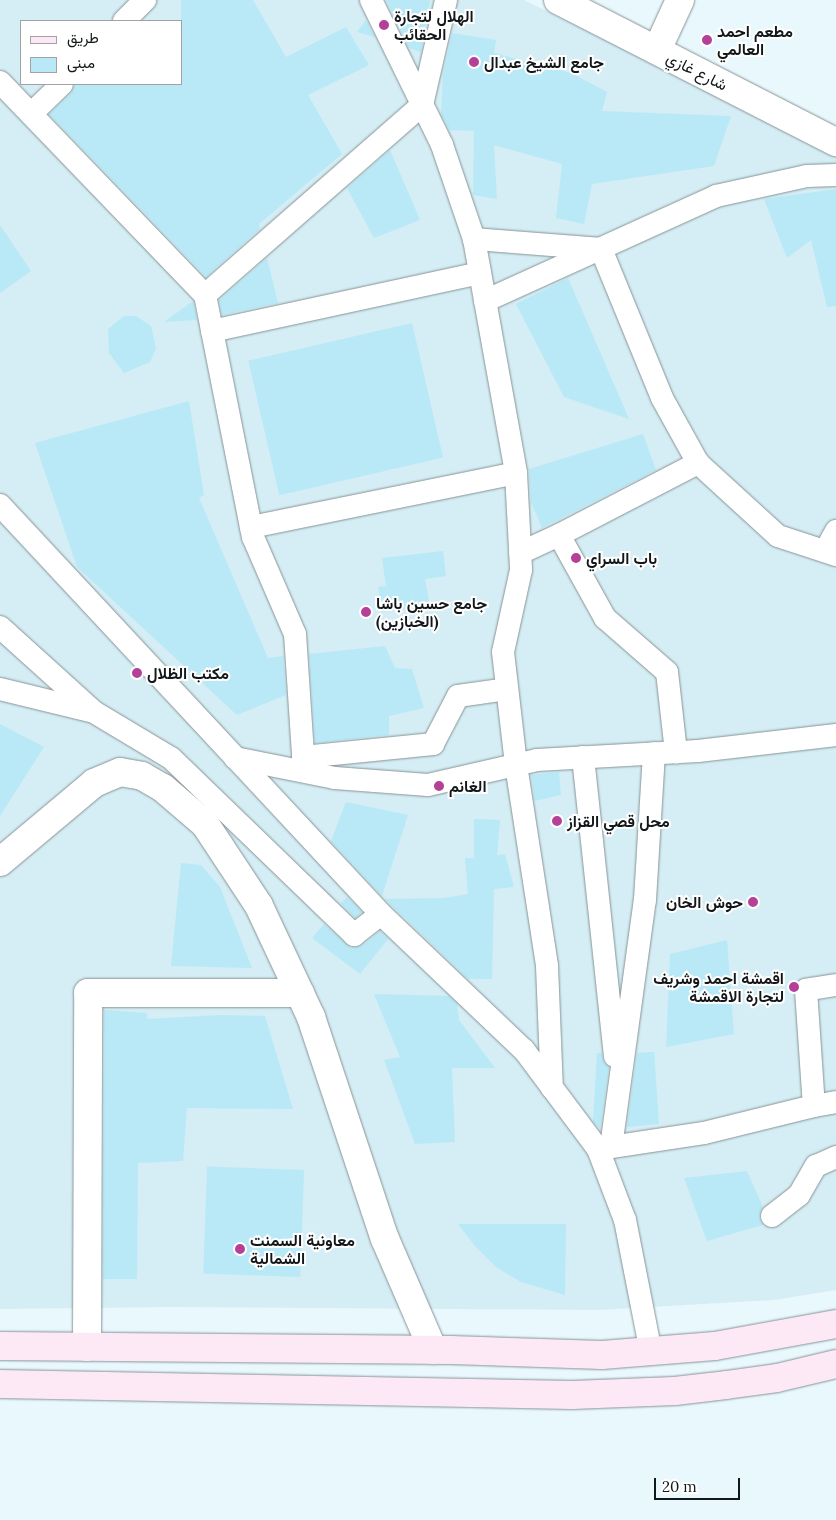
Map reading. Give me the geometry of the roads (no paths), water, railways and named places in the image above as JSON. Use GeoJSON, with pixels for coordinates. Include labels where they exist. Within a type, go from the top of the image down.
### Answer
{"type":"FeatureCollection","features":[{"type":"Feature","properties":{"kind":"main road"},"geometry":{"type":"LineString","coordinates":[[0,1346],[433,1350],[558,1355],[651,1353],[834,1332]]}},
{"type":"Feature","properties":{"kind":"main road"},"geometry":{"type":"LineString","coordinates":[[0,1384],[572,1395],[675,1391],[777,1378],[836,1364]]}},
{"type":"Feature","properties":{"kind":"street"},"geometry":{"type":"LineString","coordinates":[[125,20],[145,0]]}},
{"type":"Feature","properties":{"kind":"street"},"geometry":{"type":"LineString","coordinates":[[371,0],[442,146],[474,239],[516,473],[521,570],[503,652],[516,765],[547,966],[552,1088]]}},
{"type":"Feature","properties":{"kind":"street"},"geometry":{"type":"LineString","coordinates":[[205,295],[422,105],[446,0]]}},
{"type":"Feature","properties":{"kind":"street","name":"شارع غازي"},"geometry":{"type":"LineString","coordinates":[[558,0],[836,142]]}},
{"type":"Feature","properties":{"kind":"street"},"geometry":{"type":"LineString","coordinates":[[657,50],[680,0]]}},
{"type":"Feature","properties":{"kind":"street"},"geometry":{"type":"LineString","coordinates":[[0,82],[205,295],[253,537],[295,634],[303,764]]}},
{"type":"Feature","properties":{"kind":"street"},"geometry":{"type":"LineString","coordinates":[[31,114],[61,85]]}},
{"type":"Feature","properties":{"kind":"street"},"geometry":{"type":"LineString","coordinates":[[485,301],[716,196],[807,176],[836,175]]}},
{"type":"Feature","properties":{"kind":"street"},"geometry":{"type":"LineString","coordinates":[[474,239],[601,249]]}},
{"type":"Feature","properties":{"kind":"street"},"geometry":{"type":"LineString","coordinates":[[601,249],[662,398],[698,463],[778,536],[830,553],[836,530]]}},
{"type":"Feature","properties":{"kind":"street"},"geometry":{"type":"LineString","coordinates":[[212,331],[480,273]]}},
{"type":"Feature","properties":{"kind":"street"},"geometry":{"type":"LineString","coordinates":[[520,553],[559,535],[698,463]]}},
{"type":"Feature","properties":{"kind":"street"},"geometry":{"type":"LineString","coordinates":[[251,527],[516,473]]}},
{"type":"Feature","properties":{"kind":"street"},"geometry":{"type":"LineString","coordinates":[[0,505],[381,914],[524,1050],[552,1088],[605,1148],[625,1220],[651,1353]]}},
{"type":"Feature","properties":{"kind":"street"},"geometry":{"type":"LineString","coordinates":[[559,535],[606,618],[667,672],[676,752]]}},
{"type":"Feature","properties":{"kind":"street"},"geometry":{"type":"LineString","coordinates":[[0,627],[94,712],[171,758],[354,935],[381,914]]}},
{"type":"Feature","properties":{"kind":"street"},"geometry":{"type":"LineString","coordinates":[[0,689],[94,712]]}},
{"type":"Feature","properties":{"kind":"street"},"geometry":{"type":"LineString","coordinates":[[235,758],[303,764],[433,744],[458,696],[507,689]]}},
{"type":"Feature","properties":{"kind":"street"},"geometry":{"type":"LineString","coordinates":[[303,764],[335,778],[428,786],[537,760],[676,752],[836,735]]}},
{"type":"Feature","properties":{"kind":"street"},"geometry":{"type":"LineString","coordinates":[[605,1148],[619,1092],[645,900],[654,753]]}},
{"type":"Feature","properties":{"kind":"street"},"geometry":{"type":"LineString","coordinates":[[583,757],[619,1092]]}},
{"type":"Feature","properties":{"kind":"street"},"geometry":{"type":"LineString","coordinates":[[0,862],[94,782],[120,772],[142,776],[163,788],[205,824],[259,906],[311,1017],[386,1239],[433,1350]]}},
{"type":"Feature","properties":{"kind":"street"},"geometry":{"type":"LineString","coordinates":[[605,1148],[704,1133],[825,1104],[806,990],[836,985]]}},
{"type":"Feature","properties":{"kind":"street"},"geometry":{"type":"LineString","coordinates":[[87,1347],[88,993],[300,993]]}},
{"type":"Feature","properties":{"kind":"street"},"geometry":{"type":"LineString","coordinates":[[772,1216],[798,1195],[816,1166],[836,1157]]}},
{"type":"Feature","properties":{"kind":"place","name":"الهلال لتجارة الحقائب"},"geometry":{"type":"Point","coordinates":[384,25]}},
{"type":"Feature","properties":{"kind":"place","name":"مطعم احمد العالمي"},"geometry":{"type":"Point","coordinates":[707,40]}},
{"type":"Feature","properties":{"kind":"place","name":"جامع الشيخ عبدال"},"geometry":{"type":"Point","coordinates":[474,62]}},
{"type":"Feature","properties":{"kind":"place","name":"باب السراي"},"geometry":{"type":"Point","coordinates":[576,558]}},
{"type":"Feature","properties":{"kind":"place","name":"جامع حسين باشا (الخبازين)"},"geometry":{"type":"Point","coordinates":[366,612]}},
{"type":"Feature","properties":{"kind":"place","name":"مكتب الظلال"},"geometry":{"type":"Point","coordinates":[137,673]}},
{"type":"Feature","properties":{"kind":"place","name":"الغانم"},"geometry":{"type":"Point","coordinates":[439,786]}},
{"type":"Feature","properties":{"kind":"place","name":"محل قصي القزاز"},"geometry":{"type":"Point","coordinates":[557,821]}},
{"type":"Feature","properties":{"kind":"place","name":"حوش الخان"},"geometry":{"type":"Point","coordinates":[753,902]}},
{"type":"Feature","properties":{"kind":"place","name":"اقمشة احمد وشريف لتجارة الاقمشة"},"geometry":{"type":"Point","coordinates":[794,987]}},
{"type":"Feature","properties":{"kind":"place","name":"معاونية السمنت الشمالية"},"geometry":{"type":"Point","coordinates":[240,1249]}}]}
